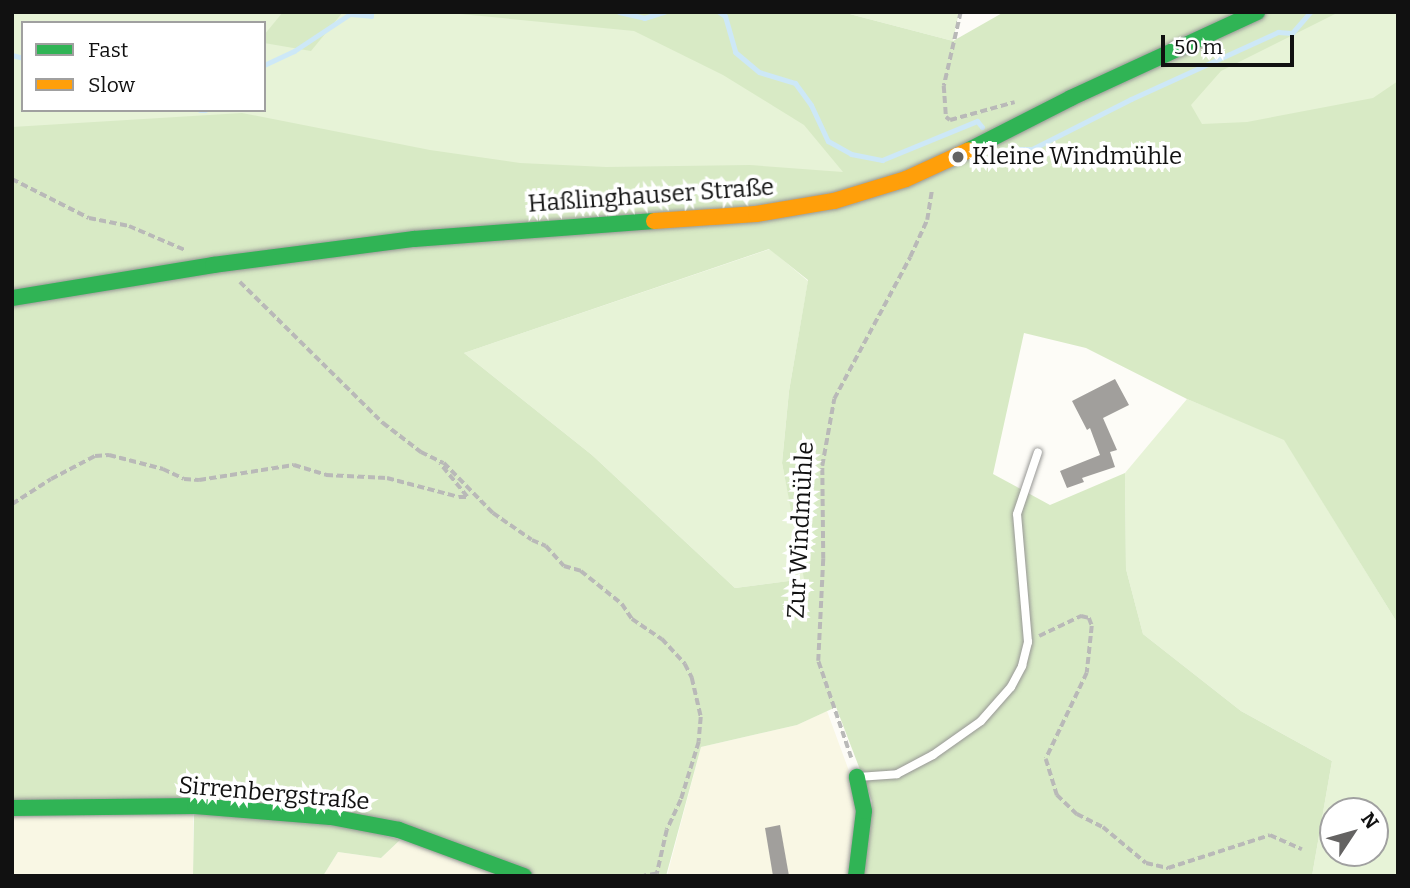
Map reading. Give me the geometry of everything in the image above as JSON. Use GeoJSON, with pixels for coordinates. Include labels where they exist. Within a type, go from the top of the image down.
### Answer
{"type":"FeatureCollection","features":[{"type":"Feature","properties":{"kind":"main road","name":"Haßlinghauser Straße"},"geometry":{"type":"LineString","coordinates":[[12,298],[213,265],[414,239],[756,214],[834,201],[906,179],[944,163],[1071,98],[1257,12]]}},
{"type":"Feature","properties":{"kind":"main road"},"geometry":{"type":"LineString","coordinates":[[856,876],[864,811],[858,776]]}},
{"type":"Feature","properties":{"kind":"main road","name":"Sirrenbergstraße"},"geometry":{"type":"LineString","coordinates":[[12,807],[195,806],[331,817],[399,830],[523,876]]}},
{"type":"Feature","properties":{"kind":"lane"},"geometry":{"type":"LineString","coordinates":[[858,776],[897,774],[933,755],[981,721],[1011,687],[1022,666],[1028,642],[1017,514],[1038,452]]}},
{"type":"Feature","properties":{"kind":"path"},"geometry":{"type":"LineString","coordinates":[[961,12],[944,86],[946,117],[950,120],[1021,101]]}},
{"type":"Feature","properties":{"kind":"path","name":"Zur Windmühle"},"geometry":{"type":"LineString","coordinates":[[858,776],[818,661],[823,558],[822,466],[834,399],[927,219],[931,191],[944,163]]}},
{"type":"Feature","properties":{"kind":"path"},"geometry":{"type":"LineString","coordinates":[[12,179],[89,218],[129,226],[162,238],[232,275],[383,423],[421,452],[444,463],[493,513],[545,546],[564,566],[580,571],[622,604],[632,619],[677,653],[692,678],[701,717],[699,742],[684,792],[667,830],[657,874],[644,876]]}},
{"type":"Feature","properties":{"kind":"path"},"geometry":{"type":"LineString","coordinates":[[12,504],[51,479],[95,456],[109,455],[163,469],[184,479],[199,480],[294,465],[326,475],[387,478],[459,498],[467,497],[447,470],[433,458]]}},
{"type":"Feature","properties":{"kind":"path"},"geometry":{"type":"LineString","coordinates":[[1028,642],[1081,616],[1089,618],[1093,626],[1087,673],[1046,759],[1057,795],[1077,814],[1103,827],[1146,863],[1168,868],[1270,835],[1302,849]]}},
{"type":"Feature","properties":{"kind":"shaded area"},"geometry":{"type":"Polygon","coordinates":[[[827,711],[860,801],[851,876],[667,876],[701,747],[797,725],[827,711]]]}},
{"type":"Feature","properties":{"kind":"shaded area"},"geometry":{"type":"Polygon","coordinates":[[[193,812],[193,876],[12,876],[12,813],[193,812]]]}},
{"type":"Feature","properties":{"kind":"shaded area"},"geometry":{"type":"Polygon","coordinates":[[[400,840],[513,876],[323,876],[338,852],[381,858],[400,840]]]}},
{"type":"Feature","properties":{"kind":"green space"},"geometry":{"type":"Polygon","coordinates":[[[12,12],[774,12],[844,173],[12,266],[12,12]]]}},
{"type":"Feature","properties":{"kind":"green space"},"geometry":{"type":"Polygon","coordinates":[[[283,12],[343,12],[311,51],[266,43],[266,33],[283,12]]]}},
{"type":"Feature","properties":{"kind":"green space"},"geometry":{"type":"Polygon","coordinates":[[[440,12],[842,12],[953,41],[1004,12],[1339,12],[1221,71],[1191,105],[1202,124],[1247,122],[1373,98],[1398,81],[1398,624],[1284,440],[1187,399],[1086,348],[1024,333],[993,474],[1050,505],[1125,473],[1126,569],[1143,634],[1241,711],[1332,761],[1326,797],[1319,797],[1319,836],[1312,876],[861,876],[872,801],[836,707],[797,725],[701,747],[666,876],[535,876],[403,825],[12,804],[12,127],[242,113],[430,150],[520,163],[606,167],[750,165],[843,172],[804,125],[723,75],[634,31],[440,12]],[[769,249],[464,353],[592,455],[735,588],[804,579],[782,463],[789,391],[808,280],[769,249]]]}},
{"type":"Feature","properties":{"kind":"green space"},"geometry":{"type":"Polygon","coordinates":[[[842,12],[959,12],[953,41],[842,12]]]}},
{"type":"Feature","properties":{"kind":"green space"},"geometry":{"type":"Polygon","coordinates":[[[1325,12],[1398,12],[1398,104],[1037,157],[1325,12]]]}},
{"type":"Feature","properties":{"kind":"green space"},"geometry":{"type":"Polygon","coordinates":[[[770,249],[808,281],[789,391],[782,463],[805,579],[735,588],[592,455],[464,353],[770,249]]]}},
{"type":"Feature","properties":{"kind":"green space"},"geometry":{"type":"Polygon","coordinates":[[[1187,399],[1284,439],[1398,624],[1398,876],[1312,876],[1319,836],[1319,867],[1389,867],[1389,797],[1326,797],[1332,761],[1241,711],[1143,634],[1126,569],[1125,473],[1187,399]]]}},
{"type":"Feature","properties":{"kind":"green space"},"geometry":{"type":"Polygon","coordinates":[[[194,812],[331,821],[400,840],[381,858],[338,852],[323,876],[193,876],[194,812]]]}},
{"type":"Feature","properties":{"kind":"building"},"geometry":{"type":"Polygon","coordinates":[[[1115,379],[1129,405],[1103,418],[1117,450],[1110,452],[1115,467],[1082,478],[1084,482],[1067,488],[1060,471],[1100,455],[1090,428],[1087,430],[1072,401],[1115,379]]]}},
{"type":"Feature","properties":{"kind":"building"},"geometry":{"type":"Polygon","coordinates":[[[780,825],[789,876],[773,876],[765,828],[780,825]]]}},
{"type":"Feature","properties":{"kind":"waterway"},"geometry":{"type":"LineString","coordinates":[[266,64],[294,51],[350,14],[371,16],[371,12]]}},
{"type":"Feature","properties":{"kind":"waterway"},"geometry":{"type":"LineString","coordinates":[[619,12],[644,18],[664,12]]}},
{"type":"Feature","properties":{"kind":"waterway"},"geometry":{"type":"LineString","coordinates":[[719,12],[725,16],[735,52],[759,72],[795,83],[811,105],[828,141],[851,154],[882,160],[977,121],[982,127]]}},
{"type":"Feature","properties":{"kind":"waterway"},"geometry":{"type":"LineString","coordinates":[[1002,153],[1006,157],[1016,149],[1032,149],[1131,99],[1278,32],[1292,33],[1310,12]]}},
{"type":"Feature","properties":{"kind":"waterway"},"geometry":{"type":"LineString","coordinates":[[12,55],[21,57]]}},
{"type":"Feature","properties":{"kind":"traffic: fast"},"geometry":{"type":"LineString","coordinates":[[969,150],[1071,98],[1257,12]]}},
{"type":"Feature","properties":{"kind":"traffic: fast"},"geometry":{"type":"LineString","coordinates":[[12,298],[213,265],[414,239],[654,221]]}},
{"type":"Feature","properties":{"kind":"traffic: fast"},"geometry":{"type":"LineString","coordinates":[[856,876],[864,811],[857,777]]}},
{"type":"Feature","properties":{"kind":"traffic: fast"},"geometry":{"type":"LineString","coordinates":[[12,808],[195,806],[331,817],[399,830],[524,876]]}},
{"type":"Feature","properties":{"kind":"traffic: slow"},"geometry":{"type":"LineString","coordinates":[[654,221],[756,214],[834,201],[906,179],[969,150]]}},
{"type":"Feature","properties":{"kind":"place","name":"Kleine Windmühle"},"geometry":{"type":"Point","coordinates":[958,157]}}]}
